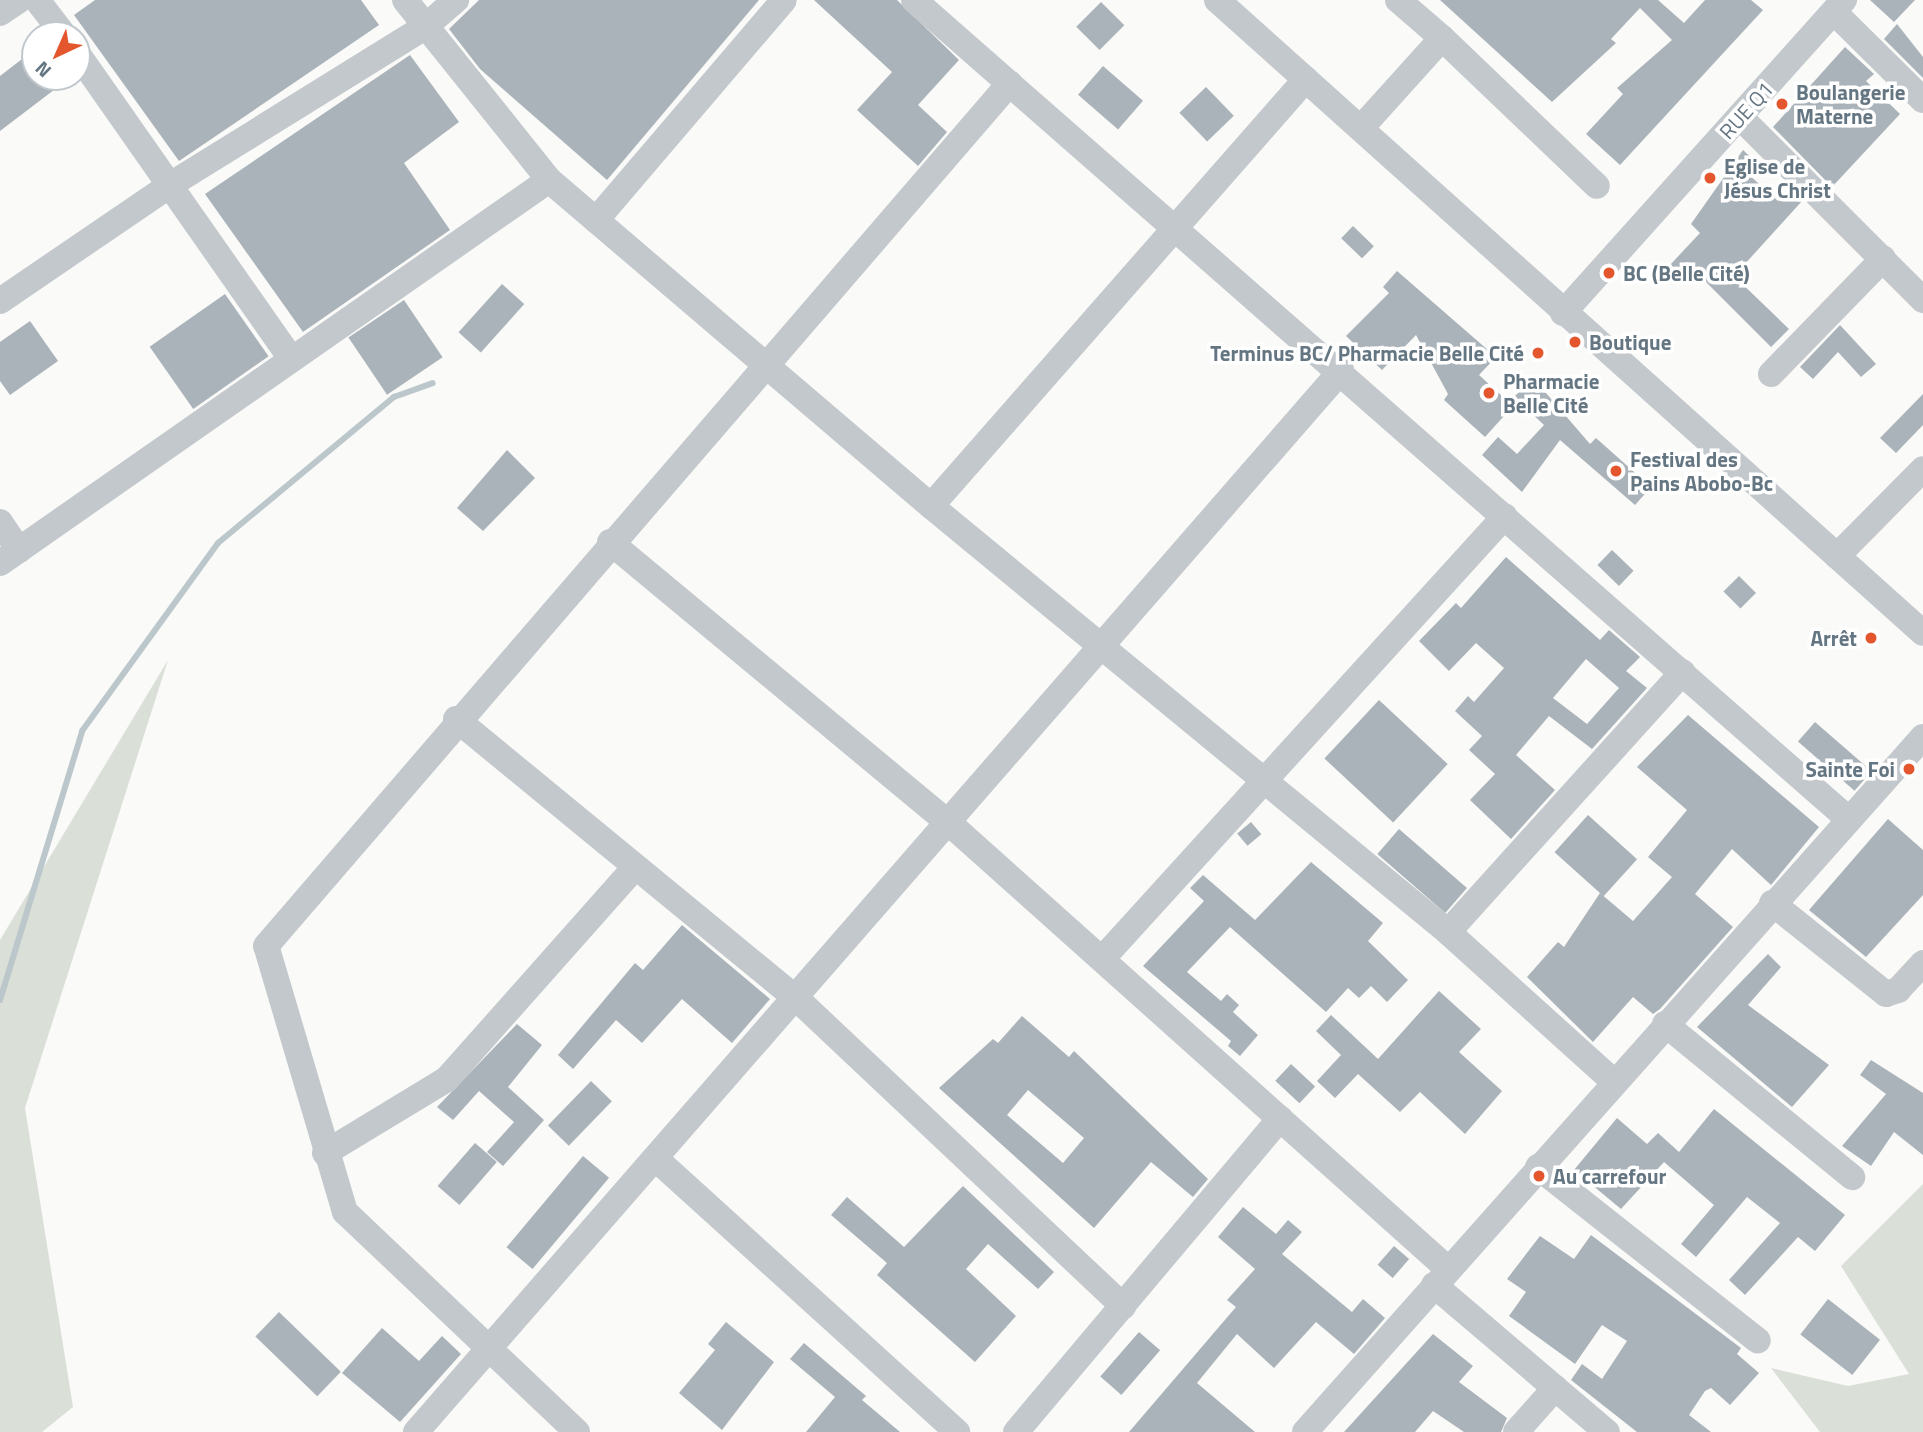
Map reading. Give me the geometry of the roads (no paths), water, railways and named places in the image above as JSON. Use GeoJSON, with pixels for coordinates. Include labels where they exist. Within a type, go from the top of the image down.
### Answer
{"type":"FeatureCollection","features":[{"type":"Feature","properties":{"kind":"street"},"geometry":{"type":"LineString","coordinates":[[0,13],[19,0]]}},
{"type":"Feature","properties":{"kind":"street"},"geometry":{"type":"LineString","coordinates":[[37,0],[53,21]]}},
{"type":"Feature","properties":{"kind":"street"},"geometry":{"type":"LineString","coordinates":[[405,0],[549,180],[931,506],[1265,778],[1448,932],[1614,1082]]}},
{"type":"Feature","properties":{"kind":"street"},"geometry":{"type":"LineString","coordinates":[[0,301],[170,185],[426,26],[456,0]]}},
{"type":"Feature","properties":{"kind":"street"},"geometry":{"type":"LineString","coordinates":[[596,220],[785,0]]}},
{"type":"Feature","properties":{"kind":"street"},"geometry":{"type":"LineString","coordinates":[[914,0],[1179,227],[1847,818]]}},
{"type":"Feature","properties":{"kind":"street"},"geometry":{"type":"LineString","coordinates":[[1217,0],[1923,633]]}},
{"type":"Feature","properties":{"kind":"street"},"geometry":{"type":"LineString","coordinates":[[1398,0],[1442,38],[1597,186]]}},
{"type":"Feature","properties":{"kind":"street"},"geometry":{"type":"LineString","coordinates":[[1839,6],[1923,100]]}},
{"type":"Feature","properties":{"kind":"street","name":"RUE Q1"},"geometry":{"type":"LineString","coordinates":[[1563,313],[1839,6]]}},
{"type":"Feature","properties":{"kind":"street"},"geometry":{"type":"LineString","coordinates":[[1361,128],[1442,38]]}},
{"type":"Feature","properties":{"kind":"street"},"geometry":{"type":"LineString","coordinates":[[91,73],[291,359]]}},
{"type":"Feature","properties":{"kind":"street"},"geometry":{"type":"LineString","coordinates":[[931,506],[1179,227],[1306,79]]}},
{"type":"Feature","properties":{"kind":"street"},"geometry":{"type":"LineString","coordinates":[[578,1432],[351,1219],[324,1153],[266,946],[456,719],[1010,83]]}},
{"type":"Feature","properties":{"kind":"street"},"geometry":{"type":"LineString","coordinates":[[1740,117],[1923,300]]}},
{"type":"Feature","properties":{"kind":"street"},"geometry":{"type":"LineString","coordinates":[[0,522],[10,556],[549,180]]}},
{"type":"Feature","properties":{"kind":"street"},"geometry":{"type":"LineString","coordinates":[[1771,374],[1883,260]]}},
{"type":"Feature","properties":{"kind":"street"},"geometry":{"type":"LineString","coordinates":[[416,1432],[948,822],[1098,643],[1341,370]]}},
{"type":"Feature","properties":{"kind":"street"},"geometry":{"type":"LineString","coordinates":[[1837,556],[1923,469]]}},
{"type":"Feature","properties":{"kind":"street"},"geometry":{"type":"LineString","coordinates":[[1103,958],[1505,516]]}},
{"type":"Feature","properties":{"kind":"street"},"geometry":{"type":"LineString","coordinates":[[610,542],[948,822],[1103,958],[1280,1118],[1555,1388],[1607,1432]]}},
{"type":"Feature","properties":{"kind":"street"},"geometry":{"type":"LineString","coordinates":[[1448,932],[1683,672]]}},
{"type":"Feature","properties":{"kind":"street"},"geometry":{"type":"LineString","coordinates":[[456,719],[795,997],[1123,1306]]}},
{"type":"Feature","properties":{"kind":"street"},"geometry":{"type":"LineString","coordinates":[[1306,1432],[1772,902],[1923,737]]}},
{"type":"Feature","properties":{"kind":"street"},"geometry":{"type":"LineString","coordinates":[[324,1153],[447,1079],[635,867]]}},
{"type":"Feature","properties":{"kind":"street"},"geometry":{"type":"LineString","coordinates":[[1772,902],[1886,994],[1898,990],[1923,963]]}},
{"type":"Feature","properties":{"kind":"street"},"geometry":{"type":"LineString","coordinates":[[1665,1024],[1852,1177]]}},
{"type":"Feature","properties":{"kind":"street"},"geometry":{"type":"LineString","coordinates":[[1016,1432],[1280,1118]]}},
{"type":"Feature","properties":{"kind":"street"},"geometry":{"type":"LineString","coordinates":[[655,1158],[957,1432]]}},
{"type":"Feature","properties":{"kind":"street"},"geometry":{"type":"LineString","coordinates":[[1538,1167],[1758,1342]]}},
{"type":"Feature","properties":{"kind":"street"},"geometry":{"type":"LineString","coordinates":[[1516,1432],[1555,1388]]}},
{"type":"Feature","properties":{"kind":"waterway"},"geometry":{"type":"LineString","coordinates":[[0,1000],[82,731],[218,543],[394,397],[433,383]]}},
{"type":"Feature","properties":{"kind":"place","name":"Boulangerie Materne"},"geometry":{"type":"Point","coordinates":[1782,104]}},
{"type":"Feature","properties":{"kind":"place","name":"Eglise de Jésus Christ"},"geometry":{"type":"Point","coordinates":[1710,178]}},
{"type":"Feature","properties":{"kind":"place","name":"BC (Belle Cité)"},"geometry":{"type":"Point","coordinates":[1609,273]}},
{"type":"Feature","properties":{"kind":"place","name":"Boutique"},"geometry":{"type":"Point","coordinates":[1575,342]}},
{"type":"Feature","properties":{"kind":"place","name":"Terminus BC/ Pharmacie Belle Cité"},"geometry":{"type":"Point","coordinates":[1538,353]}},
{"type":"Feature","properties":{"kind":"place","name":"Pharmacie Belle Cité"},"geometry":{"type":"Point","coordinates":[1489,393]}},
{"type":"Feature","properties":{"kind":"place","name":"Festival des Pains Abobo-Bc"},"geometry":{"type":"Point","coordinates":[1616,471]}},
{"type":"Feature","properties":{"kind":"place","name":"Arrêt"},"geometry":{"type":"Point","coordinates":[1871,638]}},
{"type":"Feature","properties":{"kind":"place","name":"Sainte Foi"},"geometry":{"type":"Point","coordinates":[1909,769]}},
{"type":"Feature","properties":{"kind":"place","name":"Au carrefour"},"geometry":{"type":"Point","coordinates":[1539,1176]}}]}
